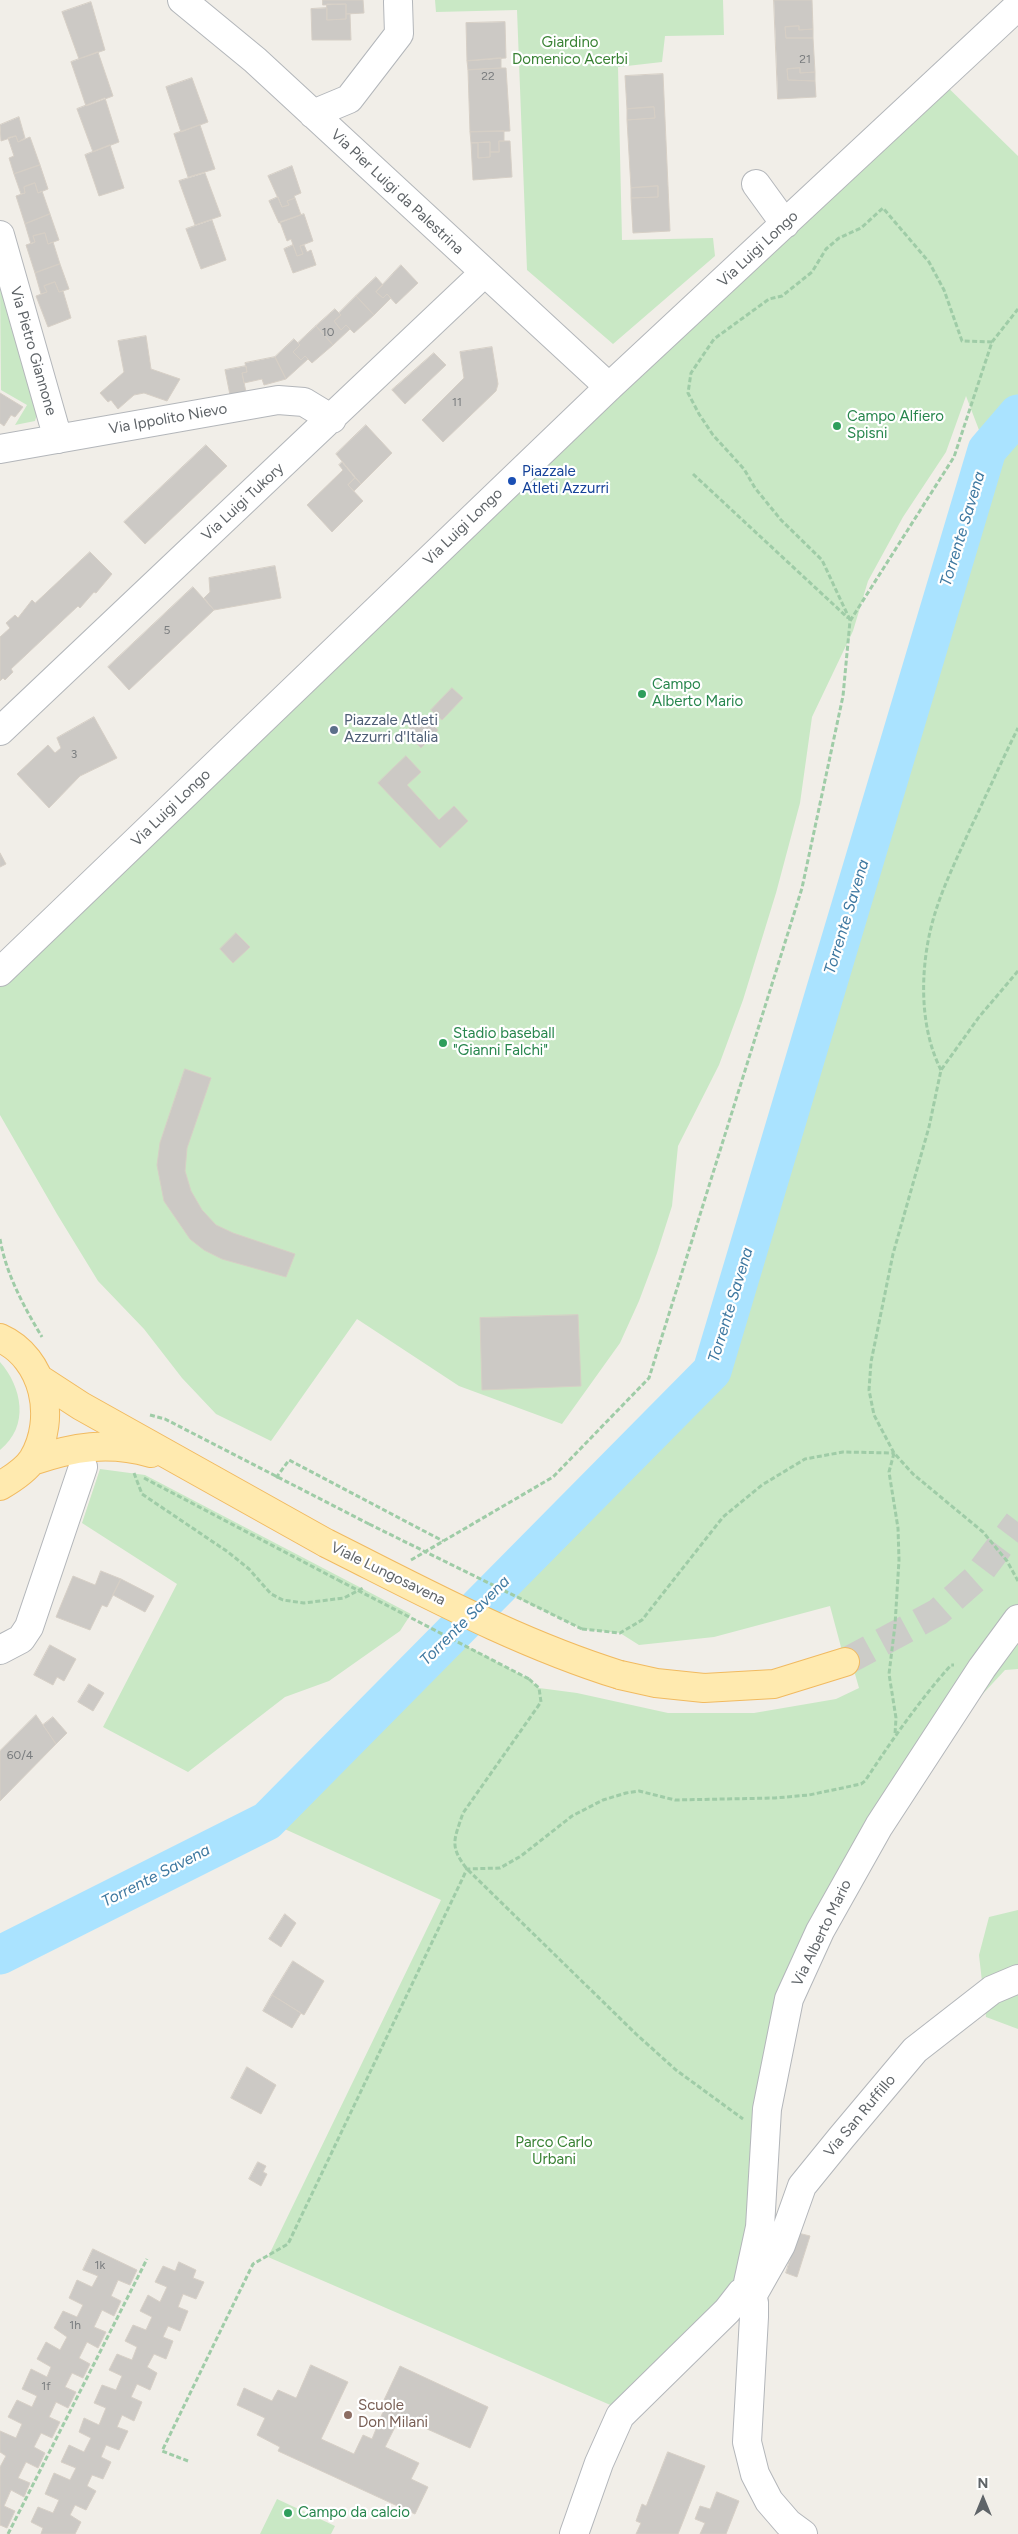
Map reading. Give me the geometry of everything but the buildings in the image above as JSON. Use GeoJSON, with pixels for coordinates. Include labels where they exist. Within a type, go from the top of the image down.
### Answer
{"type":"FeatureCollection","features":[{"type":"Feature","properties":{"kind":"main road"},"geometry":{"type":"LineString","coordinates":[[0,1338],[18,1350],[30,1363],[45,1398],[46,1418],[42,1438],[32,1461],[10,1481],[0,1486]]}},
{"type":"Feature","properties":{"kind":"main road","name":"Viale Lungosavena"},"geometry":{"type":"LineString","coordinates":[[38,1378],[81,1406],[326,1543],[513,1636],[569,1660],[620,1676],[656,1683],[704,1688],[774,1684],[845,1662]]}},
{"type":"Feature","properties":{"kind":"main road","name":"Viale Lungosavena"},"geometry":{"type":"LineString","coordinates":[[32,1461],[68,1449],[107,1446],[138,1449],[174,1459]]}},
{"type":"Feature","properties":{"kind":"street","name":"Via Pier Luigi da Palestrina"},"geometry":{"type":"LineString","coordinates":[[182,0],[255,60],[609,387]]}},
{"type":"Feature","properties":{"kind":"street"},"geometry":{"type":"LineString","coordinates":[[313,114],[349,99],[399,34],[398,2]]}},
{"type":"Feature","properties":{"kind":"street","name":"Via Luigi Longo"},"geometry":{"type":"LineString","coordinates":[[0,972],[609,387],[1018,6]]}},
{"type":"Feature","properties":{"kind":"street"},"geometry":{"type":"LineString","coordinates":[[756,184],[785,224]]}},
{"type":"Feature","properties":{"kind":"street","name":"Via Pietro Giannone"},"geometry":{"type":"LineString","coordinates":[[0,235],[58,439]]}},
{"type":"Feature","properties":{"kind":"street","name":"Via Luigi Tukory"},"geometry":{"type":"LineString","coordinates":[[0,731],[332,419],[484,273]]}},
{"type":"Feature","properties":{"kind":"street","name":"Via Ippolito Nievo"},"geometry":{"type":"LineString","coordinates":[[0,449],[278,400],[304,402],[332,419]]}},
{"type":"Feature","properties":{"kind":"street"},"geometry":{"type":"LineString","coordinates":[[0,1650],[21,1639],[29,1628],[83,1468]]}},
{"type":"Feature","properties":{"kind":"street","name":"Via Alberto Mario"},"geometry":{"type":"LineString","coordinates":[[749,2294],[760,2227],[767,2109],[789,2000],[820,1932],[879,1826],[982,1668],[1018,1619]]}},
{"type":"Feature","properties":{"kind":"street","name":"Via San Ruffillo"},"geometry":{"type":"LineString","coordinates":[[574,2534],[599,2463],[620,2416],[727,2311],[741,2293],[749,2294],[781,2245],[802,2186],[916,2050],[992,1990],[1018,1979]]}},
{"type":"Feature","properties":{"kind":"street"},"geometry":{"type":"LineString","coordinates":[[749,2294],[754,2302],[754,2316],[747,2442],[755,2474],[769,2501],[788,2523],[803,2534]]}},
{"type":"Feature","properties":{"kind":"path"},"geometry":{"type":"LineString","coordinates":[[850,621],[822,560],[781,520],[755,488],[744,469],[713,435],[699,414],[688,393],[691,373],[714,339],[769,299],[782,296],[812,272],[826,249],[839,238],[860,228],[884,208],[928,262],[944,290],[962,341],[992,342]]}},
{"type":"Feature","properties":{"kind":"path"},"geometry":{"type":"LineString","coordinates":[[402,1565],[553,1477],[649,1378],[802,888],[843,696],[850,621],[954,457],[992,342],[1018,309]]}},
{"type":"Feature","properties":{"kind":"path"},"geometry":{"type":"LineString","coordinates":[[693,474],[850,621]]}},
{"type":"Feature","properties":{"kind":"path"},"geometry":{"type":"LineString","coordinates":[[941,1070],[932,1052],[928,1030],[925,970],[928,940],[936,909],[949,876],[1018,728]]}},
{"type":"Feature","properties":{"kind":"path"},"geometry":{"type":"LineString","coordinates":[[1018,971],[979,1017],[941,1070],[928,1128],[893,1254],[871,1362],[869,1390],[874,1415],[894,1453],[913,1474],[983,1532],[1007,1561],[1018,1581]]}},
{"type":"Feature","properties":{"kind":"path"},"geometry":{"type":"LineString","coordinates":[[0,1239],[3,1259],[27,1312],[45,1343]]}},
{"type":"Feature","properties":{"kind":"path"},"geometry":{"type":"LineString","coordinates":[[148,1414],[165,1420],[275,1478],[582,1629],[620,1633],[642,1620],[722,1517],[762,1485],[804,1459],[843,1452],[894,1453]]}},
{"type":"Feature","properties":{"kind":"path"},"geometry":{"type":"LineString","coordinates":[[894,1453],[889,1472],[898,1528],[899,1560],[895,1625],[889,1674],[896,1718],[895,1734]]}},
{"type":"Feature","properties":{"kind":"path"},"geometry":{"type":"LineString","coordinates":[[275,1478],[289,1460],[444,1541]]}},
{"type":"Feature","properties":{"kind":"path"},"geometry":{"type":"LineString","coordinates":[[369,1584],[344,1598],[304,1603],[283,1600],[271,1594],[249,1569],[228,1552],[142,1494],[134,1472],[338,1580],[529,1679],[539,1688],[540,1702],[463,1813],[456,1834],[455,1853],[467,1869],[636,2034],[676,2070],[766,2136]]}},
{"type":"Feature","properties":{"kind":"path"},"geometry":{"type":"LineString","coordinates":[[467,1869],[500,1868],[521,1856],[572,1816],[603,1800],[626,1792],[639,1792],[675,1800],[775,1798],[809,1796],[860,1784],[865,1780],[895,1734],[930,1688],[951,1665],[982,1668]]}},
{"type":"Feature","properties":{"kind":"path"},"geometry":{"type":"LineString","coordinates":[[188,2461],[162,2451],[253,2264],[288,2244],[467,1869]]}},
{"type":"Feature","properties":{"kind":"path"},"geometry":{"type":"LineString","coordinates":[[8,2534],[147,2259]]}},
{"type":"Feature","properties":{"kind":"green space","name":"Giardino Domenico Acerbi"},"geometry":{"type":"Polygon","coordinates":[[[435,0],[723,0],[724,35],[665,36],[662,62],[618,67],[622,240],[713,238],[715,256],[613,344],[527,270],[517,10],[436,12],[435,0]]]}},
{"type":"Feature","properties":{"kind":"green space","name":"Parco Carlo Urbani"},"geometry":{"type":"Polygon","coordinates":[[[930,70],[1018,156],[1018,1669],[1005,1670],[926,1755],[789,1999],[760,2266],[615,2407],[268,2257],[441,1900],[267,1821],[451,1638],[529,1679],[539,1688],[577,1693],[668,1713],[754,1713],[836,1699],[859,1688],[855,1674],[845,1662],[830,1606],[714,1637],[639,1645],[620,1633],[582,1629],[497,1588],[712,1371],[987,451],[966,396],[946,452],[903,517],[868,581],[853,631],[812,717],[800,803],[776,893],[743,1000],[719,1065],[678,1146],[672,1206],[639,1301],[620,1343],[562,1424],[459,1386],[357,1319],[271,1441],[216,1414],[182,1378],[144,1329],[98,1281],[0,1115],[0,964],[930,70]]]}},
{"type":"Feature","properties":{"kind":"green space"},"geometry":{"type":"Polygon","coordinates":[[[0,284],[38,411],[35,421],[15,425],[27,405],[1,390],[0,284]]]}},
{"type":"Feature","properties":{"kind":"green space"},"geometry":{"type":"Polygon","coordinates":[[[0,1362],[14,1383],[20,1406],[16,1430],[10,1440],[0,1450],[0,1362]]]}},
{"type":"Feature","properties":{"kind":"green space"},"geometry":{"type":"Polygon","coordinates":[[[100,1469],[145,1475],[411,1614],[400,1631],[329,1681],[285,1697],[188,1772],[103,1727],[177,1584],[82,1523],[100,1469]]]}},
{"type":"Feature","properties":{"kind":"green space"},"geometry":{"type":"Polygon","coordinates":[[[1018,1910],[1018,2029],[986,2017],[979,1955],[989,1917],[1018,1910]]]}},
{"type":"Feature","properties":{"kind":"green space","name":"Campo da calcio"},"geometry":{"type":"Polygon","coordinates":[[[277,2499],[335,2526],[331,2534],[260,2534],[277,2499]]]}},
{"type":"Feature","properties":{"kind":"waterway","name":"Torrente Savena"},"geometry":{"type":"LineString","coordinates":[[0,1955],[267,1821],[712,1371],[987,450],[1018,414]]}},
{"type":"Feature","properties":{"kind":"tunnel"},"geometry":{"type":"LineString","coordinates":[[845,1662],[938,1612],[975,1579],[1018,1522]]}},
{"type":"Feature","properties":{"kind":"place","name":"Campo Alfiero Spisni"},"geometry":{"type":"Point","coordinates":[837,426]}},
{"type":"Feature","properties":{"kind":"place","name":"Piazzale Atleti Azzurri"},"geometry":{"type":"Point","coordinates":[512,481]}},
{"type":"Feature","properties":{"kind":"place","name":"Campo Alberto Mario"},"geometry":{"type":"Point","coordinates":[642,694]}},
{"type":"Feature","properties":{"kind":"place","name":"Piazzale Atleti Azzurri d'Italia"},"geometry":{"type":"Point","coordinates":[334,730]}},
{"type":"Feature","properties":{"kind":"place","name":"Stadio baseball \"Gianni Falchi\""},"geometry":{"type":"Point","coordinates":[443,1043]}},
{"type":"Feature","properties":{"kind":"place","name":"Scuole Don Milani"},"geometry":{"type":"Point","coordinates":[348,2415]}},
{"type":"Feature","properties":{"kind":"place","name":"Campo da calcio"},"geometry":{"type":"Point","coordinates":[288,2513]}}]}
